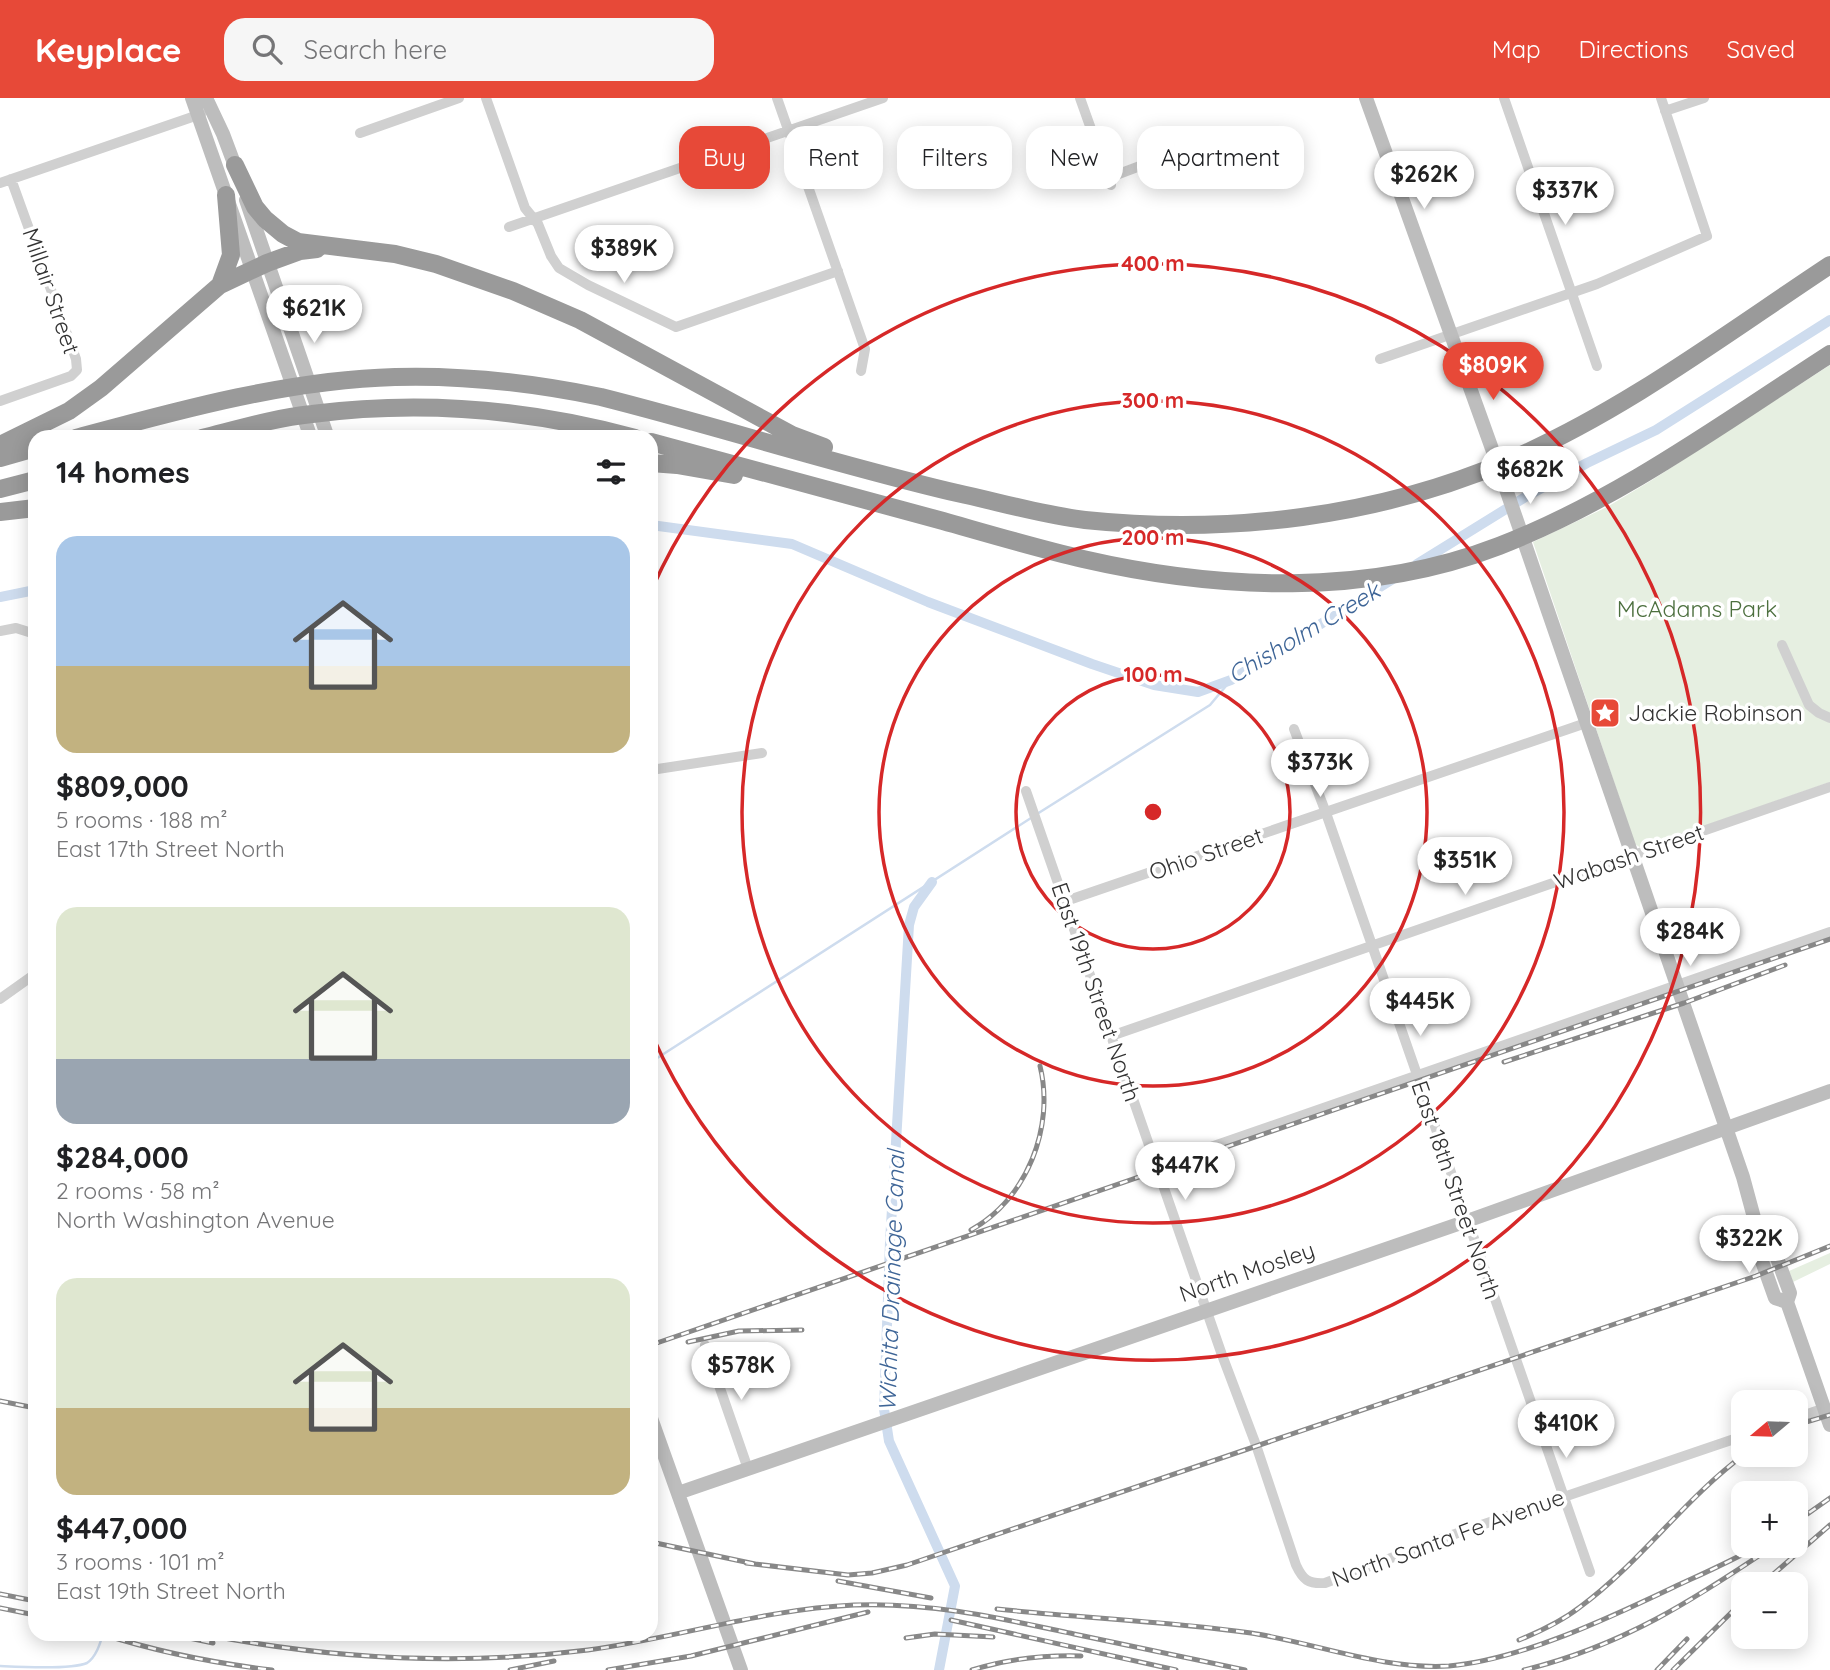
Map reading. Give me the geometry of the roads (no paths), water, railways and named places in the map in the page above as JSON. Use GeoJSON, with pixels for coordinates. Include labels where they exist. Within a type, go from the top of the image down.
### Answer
{"type":"FeatureCollection","features":[{"type":"Feature","properties":{"kind":"highway"},"geometry":{"type":"LineString","coordinates":[[234,165],[265,219],[298,242],[328,247]]}},
{"type":"Feature","properties":{"kind":"highway"},"geometry":{"type":"LineString","coordinates":[[220,285],[231,255],[226,194]]}},
{"type":"Feature","properties":{"kind":"highway"},"geometry":{"type":"LineString","coordinates":[[30,430],[69,411],[100,388],[220,285],[300,251],[349,247],[436,264],[513,291],[580,320],[792,435],[912,482]]}},
{"type":"Feature","properties":{"kind":"highway"},"geometry":{"type":"LineString","coordinates":[[106,430],[264,393],[345,381],[394,377],[460,378],[553,387],[678,417],[912,482],[1082,519],[1162,525],[1296,519],[1415,493],[1511,460],[1592,419],[1830,265]]}},
{"type":"Feature","properties":{"kind":"highway"},"geometry":{"type":"LineString","coordinates":[[658,444],[1080,559],[1183,577],[1322,583],[1409,571],[1497,547],[1612,494],[1830,354]]}},
{"type":"Feature","properties":{"kind":"highway"},"geometry":{"type":"LineString","coordinates":[[234,430],[275,420],[355,410],[408,407],[492,410],[586,424],[607,430]]}},
{"type":"Feature","properties":{"kind":"highway"},"geometry":{"type":"LineString","coordinates":[[0,445],[28,431]]}},
{"type":"Feature","properties":{"kind":"highway"},"geometry":{"type":"LineString","coordinates":[[0,458],[28,450]]}},
{"type":"Feature","properties":{"kind":"highway"},"geometry":{"type":"LineString","coordinates":[[658,464],[862,500]]}},
{"type":"Feature","properties":{"kind":"highway"},"geometry":{"type":"LineString","coordinates":[[0,489],[28,482]]}},
{"type":"Feature","properties":{"kind":"highway"},"geometry":{"type":"LineString","coordinates":[[0,512],[28,509]]}},
{"type":"Feature","properties":{"kind":"street"},"geometry":{"type":"LineString","coordinates":[[192,98],[205,108],[234,165],[260,267],[310,430]]}},
{"type":"Feature","properties":{"kind":"street"},"geometry":{"type":"LineString","coordinates":[[360,133],[459,98]]}},
{"type":"Feature","properties":{"kind":"street"},"geometry":{"type":"LineString","coordinates":[[486,98],[526,208],[538,224],[551,256],[559,268],[587,285],[676,327],[838,271]]}},
{"type":"Feature","properties":{"kind":"street"},"geometry":{"type":"LineString","coordinates":[[777,98],[788,126]]}},
{"type":"Feature","properties":{"kind":"street"},"geometry":{"type":"LineString","coordinates":[[801,126],[883,98]]}},
{"type":"Feature","properties":{"kind":"street"},"geometry":{"type":"LineString","coordinates":[[1080,98],[1110,181],[1137,170]]}},
{"type":"Feature","properties":{"kind":"street"},"geometry":{"type":"LineString","coordinates":[[1366,98],[1503,481],[1678,986],[1756,1225],[1767,1231],[1790,1293],[1787,1302],[1830,1425]]}},
{"type":"Feature","properties":{"kind":"street"},"geometry":{"type":"LineString","coordinates":[[1504,98],[1597,366]]}},
{"type":"Feature","properties":{"kind":"street"},"geometry":{"type":"LineString","coordinates":[[1380,359],[1597,284],[1707,236],[1661,98]]}},
{"type":"Feature","properties":{"kind":"street"},"geometry":{"type":"LineString","coordinates":[[1665,111],[1704,98]]}},
{"type":"Feature","properties":{"kind":"street"},"geometry":{"type":"LineString","coordinates":[[0,183],[205,108]]}},
{"type":"Feature","properties":{"kind":"street"},"geometry":{"type":"LineString","coordinates":[[205,108],[226,194],[260,267],[325,430]]}},
{"type":"Feature","properties":{"kind":"street"},"geometry":{"type":"LineString","coordinates":[[509,227],[784,132]]}},
{"type":"Feature","properties":{"kind":"street","name":"Millair Street"},"geometry":{"type":"LineString","coordinates":[[0,401],[71,376],[77,370],[11,179]]}},
{"type":"Feature","properties":{"kind":"street"},"geometry":{"type":"LineString","coordinates":[[810,189],[866,349],[861,371]]}},
{"type":"Feature","properties":{"kind":"street"},"geometry":{"type":"LineString","coordinates":[[0,631],[16,628],[28,632]]}},
{"type":"Feature","properties":{"kind":"street"},"geometry":{"type":"LineString","coordinates":[[1782,645],[1809,705],[1830,718]]}},
{"type":"Feature","properties":{"kind":"street","name":"Ohio Street"},"geometry":{"type":"LineString","coordinates":[[1063,902],[1586,723]]}},
{"type":"Feature","properties":{"kind":"street","name":"East 18th Street North"},"geometry":{"type":"LineString","coordinates":[[1294,729],[1326,813],[1590,1572]]}},
{"type":"Feature","properties":{"kind":"street"},"geometry":{"type":"LineString","coordinates":[[658,769],[762,753]]}},
{"type":"Feature","properties":{"kind":"street","name":"Wabash Street"},"geometry":{"type":"LineString","coordinates":[[1111,1036],[1830,787]]}},
{"type":"Feature","properties":{"kind":"street","name":"East 19th Street North"},"geometry":{"type":"LineString","coordinates":[[1026,791],[1296,1565],[1303,1579],[1312,1584]]}},
{"type":"Feature","properties":{"kind":"street"},"geometry":{"type":"LineString","coordinates":[[1156,1166],[1830,933]]}},
{"type":"Feature","properties":{"kind":"street"},"geometry":{"type":"LineString","coordinates":[[0,999],[28,979]]}},
{"type":"Feature","properties":{"kind":"street","name":"North Mosley"},"geometry":{"type":"LineString","coordinates":[[678,1493],[1467,1222],[1830,1091]]}},
{"type":"Feature","properties":{"kind":"street"},"geometry":{"type":"LineString","coordinates":[[705,1345],[748,1469]]}},
{"type":"Feature","properties":{"kind":"street"},"geometry":{"type":"LineString","coordinates":[[1808,1414],[1825,1408]]}},
{"type":"Feature","properties":{"kind":"street"},"geometry":{"type":"LineString","coordinates":[[658,1437],[741,1670]]}},
{"type":"Feature","properties":{"kind":"street","name":"North Santa Fe Avenue"},"geometry":{"type":"LineString","coordinates":[[1312,1584],[1325,1583],[1731,1440]]}},
{"type":"Feature","properties":{"kind":"waterway","name":"Chisholm Creek"},"geometry":{"type":"LineString","coordinates":[[1417,564],[1527,496],[1656,430],[1830,320]]}},
{"type":"Feature","properties":{"kind":"waterway","name":"Chisholm Creek"},"geometry":{"type":"LineString","coordinates":[[658,526],[792,544],[928,602],[1092,664],[1154,685],[1198,692],[1231,680],[1396,577]]}},
{"type":"Feature","properties":{"kind":"waterway"},"geometry":{"type":"LineString","coordinates":[[0,597],[28,591]]}},
{"type":"Feature","properties":{"kind":"waterway"},"geometry":{"type":"LineString","coordinates":[[1037,814],[1210,705],[1231,680]]}},
{"type":"Feature","properties":{"kind":"waterway"},"geometry":{"type":"LineString","coordinates":[[658,1058],[1031,818]]}},
{"type":"Feature","properties":{"kind":"waterway","name":"Wichita Drainage Canal"},"geometry":{"type":"LineString","coordinates":[[932,882],[914,907],[909,925],[890,1242],[884,1409],[889,1441],[955,1586],[939,1670]]}},
{"type":"Feature","properties":{"kind":"waterway"},"geometry":{"type":"LineString","coordinates":[[0,1666],[80,1665],[90,1660],[101,1641]]}},
{"type":"Feature","properties":{"kind":"railway"},"geometry":{"type":"LineString","coordinates":[[658,1343],[1830,939]]}},
{"type":"Feature","properties":{"kind":"railway"},"geometry":{"type":"LineString","coordinates":[[1504,1062],[1684,1003],[1785,965]]}},
{"type":"Feature","properties":{"kind":"railway"},"geometry":{"type":"LineString","coordinates":[[971,1230],[991,1217],[1008,1200],[1032,1159],[1040,1137],[1043,1113],[1044,1089],[1040,1066]]}},
{"type":"Feature","properties":{"kind":"railway"},"geometry":{"type":"LineString","coordinates":[[746,1563],[848,1575],[907,1565],[1756,1276],[1830,1246]]}},
{"type":"Feature","properties":{"kind":"railway"},"geometry":{"type":"LineString","coordinates":[[688,1342],[739,1331],[802,1330]]}},
{"type":"Feature","properties":{"kind":"railway"},"geometry":{"type":"LineString","coordinates":[[0,1401],[28,1407]]}},
{"type":"Feature","properties":{"kind":"railway"},"geometry":{"type":"LineString","coordinates":[[1808,1421],[1830,1415]]}},
{"type":"Feature","properties":{"kind":"railway"},"geometry":{"type":"LineString","coordinates":[[1519,1640],[1566,1617],[1602,1590],[1702,1490],[1731,1465]]}},
{"type":"Feature","properties":{"kind":"railway"},"geometry":{"type":"LineString","coordinates":[[1808,1514],[1830,1498]]}},
{"type":"Feature","properties":{"kind":"railway"},"geometry":{"type":"LineString","coordinates":[[1776,1572],[1830,1525]]}},
{"type":"Feature","properties":{"kind":"railway"},"geometry":{"type":"LineString","coordinates":[[658,1543],[755,1564]]}},
{"type":"Feature","properties":{"kind":"railway"},"geometry":{"type":"LineString","coordinates":[[997,1609],[1251,1633],[1374,1660],[1449,1666],[1505,1655],[1564,1636],[1736,1558]]}},
{"type":"Feature","properties":{"kind":"railway"},"geometry":{"type":"LineString","coordinates":[[1524,1670],[1560,1660],[1625,1635],[1685,1603],[1756,1558]]}},
{"type":"Feature","properties":{"kind":"railway"},"geometry":{"type":"LineString","coordinates":[[838,1581],[931,1598]]}},
{"type":"Feature","properties":{"kind":"railway"},"geometry":{"type":"LineString","coordinates":[[0,1594],[28,1600]]}},
{"type":"Feature","properties":{"kind":"railway"},"geometry":{"type":"LineString","coordinates":[[658,1637],[787,1612],[854,1605],[910,1606],[992,1617],[1245,1670]]}},
{"type":"Feature","properties":{"kind":"railway"},"geometry":{"type":"LineString","coordinates":[[0,1608],[28,1614]]}},
{"type":"Feature","properties":{"kind":"railway"},"geometry":{"type":"LineString","coordinates":[[608,1670],[691,1656],[868,1612]]}},
{"type":"Feature","properties":{"kind":"railway"},"geometry":{"type":"LineString","coordinates":[[1673,1670],[1731,1613]]}},
{"type":"Feature","properties":{"kind":"railway"},"geometry":{"type":"LineString","coordinates":[[951,1620],[1176,1670]]}},
{"type":"Feature","properties":{"kind":"railway"},"geometry":{"type":"LineString","coordinates":[[906,1638],[935,1634],[993,1637]]}},
{"type":"Feature","properties":{"kind":"railway"},"geometry":{"type":"LineString","coordinates":[[1657,1670],[1687,1639]]}},
{"type":"Feature","properties":{"kind":"railway"},"geometry":{"type":"LineString","coordinates":[[126,1641],[186,1656],[272,1670]]}},
{"type":"Feature","properties":{"kind":"railway"},"geometry":{"type":"LineString","coordinates":[[203,1641],[213,1643]]}},
{"type":"Feature","properties":{"kind":"railway"},"geometry":{"type":"LineString","coordinates":[[240,1641],[346,1654],[443,1659],[540,1655],[640,1641]]}},
{"type":"Feature","properties":{"kind":"railway"},"geometry":{"type":"LineString","coordinates":[[972,1670],[1026,1658],[1081,1656]]}},
{"type":"Feature","properties":{"kind":"railway"},"geometry":{"type":"LineString","coordinates":[[510,1670],[554,1661]]}},
{"type":"Feature","properties":{"kind":"place","name":"Jackie Robinson"},"geometry":{"type":"Point","coordinates":[1605,713]}},
{"type":"Feature","properties":{"kind":"park label","name":"McAdams Park"},"geometry":{"type":"Point","coordinates":[1697,609]}}]}
